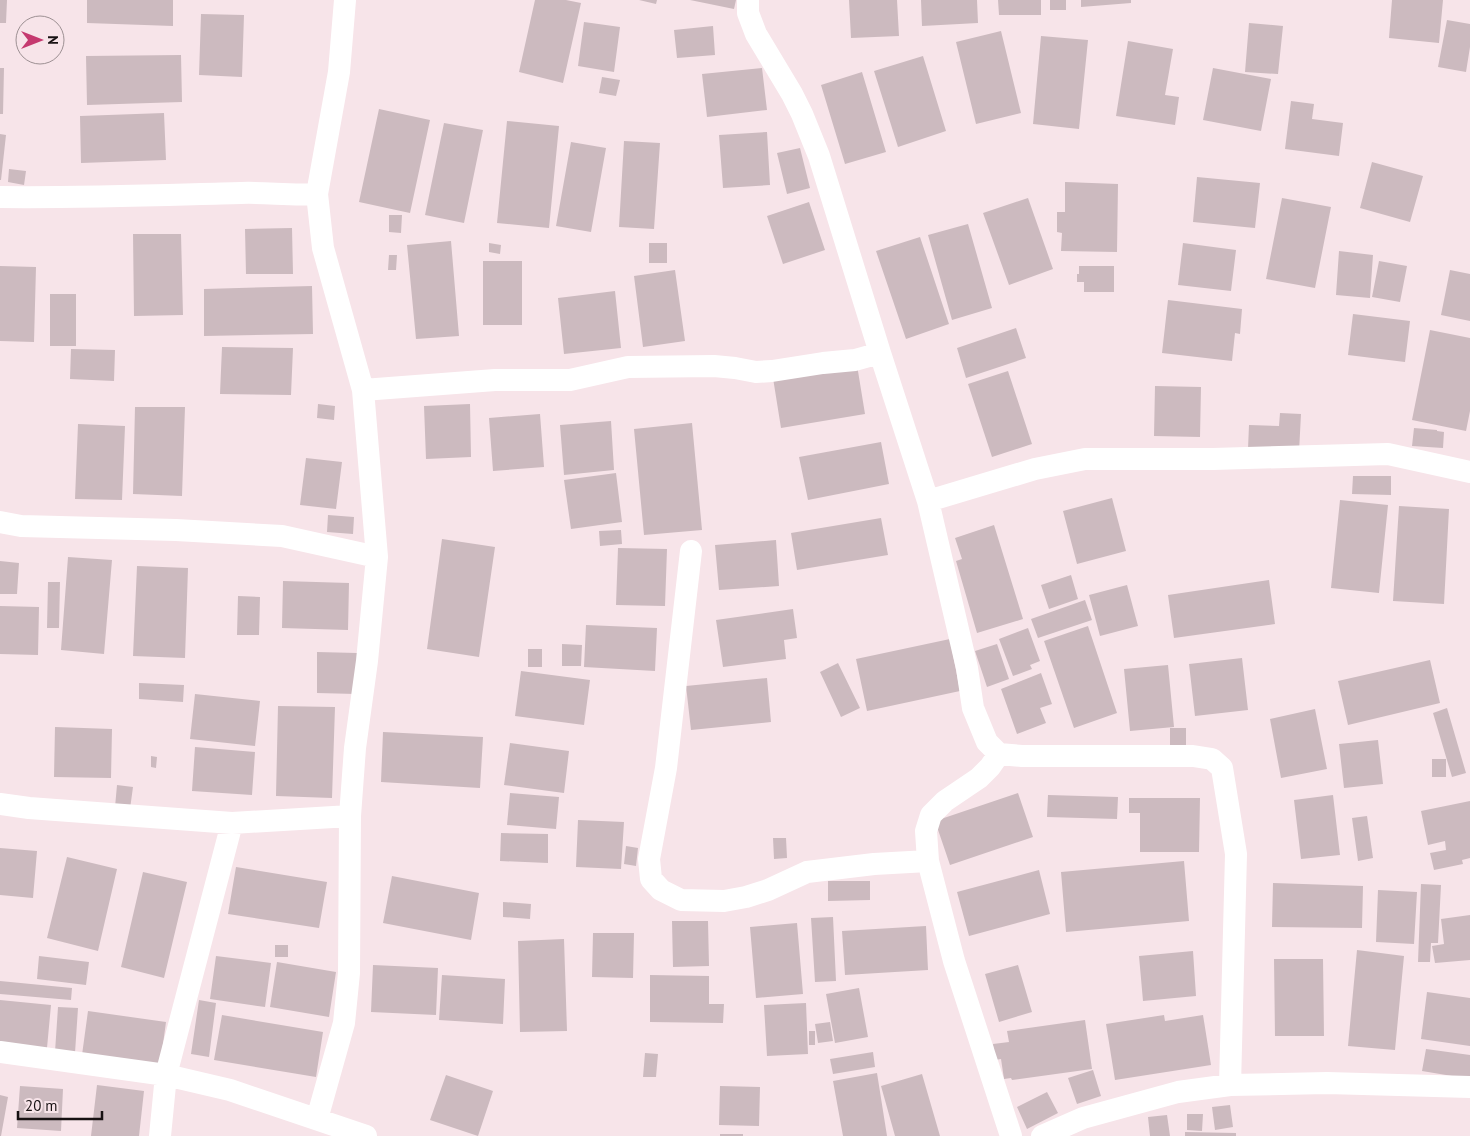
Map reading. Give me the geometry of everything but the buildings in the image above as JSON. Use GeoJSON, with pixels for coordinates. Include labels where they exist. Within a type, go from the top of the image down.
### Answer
{"type":"FeatureCollection","features":[{"type":"Feature","properties":{"kind":"street"},"geometry":{"type":"LineString","coordinates":[[316,1119],[344,1023],[349,972],[350,816],[355,748],[367,662],[377,558],[363,390],[324,248],[318,194],[339,72],[345,0]]}},
{"type":"Feature","properties":{"kind":"street"},"geometry":{"type":"LineString","coordinates":[[748,0],[748,13],[756,34],[792,94],[819,156],[928,501],[967,668],[973,708],[986,742],[999,754],[1022,756],[1193,756],[1212,759],[1222,768],[1236,854],[1230,1085]]}},
{"type":"Feature","properties":{"kind":"street"},"geometry":{"type":"LineString","coordinates":[[0,197],[54,198],[259,192],[295,196],[318,194]]}},
{"type":"Feature","properties":{"kind":"street"},"geometry":{"type":"LineString","coordinates":[[363,390],[494,380],[570,380],[628,367],[714,366],[756,372],[772,371],[855,360],[880,353]]}},
{"type":"Feature","properties":{"kind":"street"},"geometry":{"type":"LineString","coordinates":[[928,501],[1035,469],[1085,460],[1213,460],[1388,454],[1470,472]]}},
{"type":"Feature","properties":{"kind":"street"},"geometry":{"type":"LineString","coordinates":[[0,522],[20,526],[176,530],[282,536],[377,558]]}},
{"type":"Feature","properties":{"kind":"street"},"geometry":{"type":"LineString","coordinates":[[690,551],[666,768],[649,859],[651,879],[661,890],[681,900],[724,901],[768,890],[807,872],[874,864],[928,861]]}},
{"type":"Feature","properties":{"kind":"street"},"geometry":{"type":"LineString","coordinates":[[999,754],[979,778],[945,801],[931,815],[926,831],[928,861],[954,962],[1011,1136]]}},
{"type":"Feature","properties":{"kind":"street"},"geometry":{"type":"LineString","coordinates":[[0,804],[29,808],[232,822],[350,816]]}},
{"type":"Feature","properties":{"kind":"street"},"geometry":{"type":"LineString","coordinates":[[160,1136],[166,1075],[232,822]]}},
{"type":"Feature","properties":{"kind":"street"},"geometry":{"type":"LineString","coordinates":[[0,1052],[166,1075],[230,1090],[366,1136]]}},
{"type":"Feature","properties":{"kind":"street"},"geometry":{"type":"LineString","coordinates":[[1042,1136],[1083,1118],[1178,1092],[1230,1085],[1327,1084],[1470,1087]]}}]}
